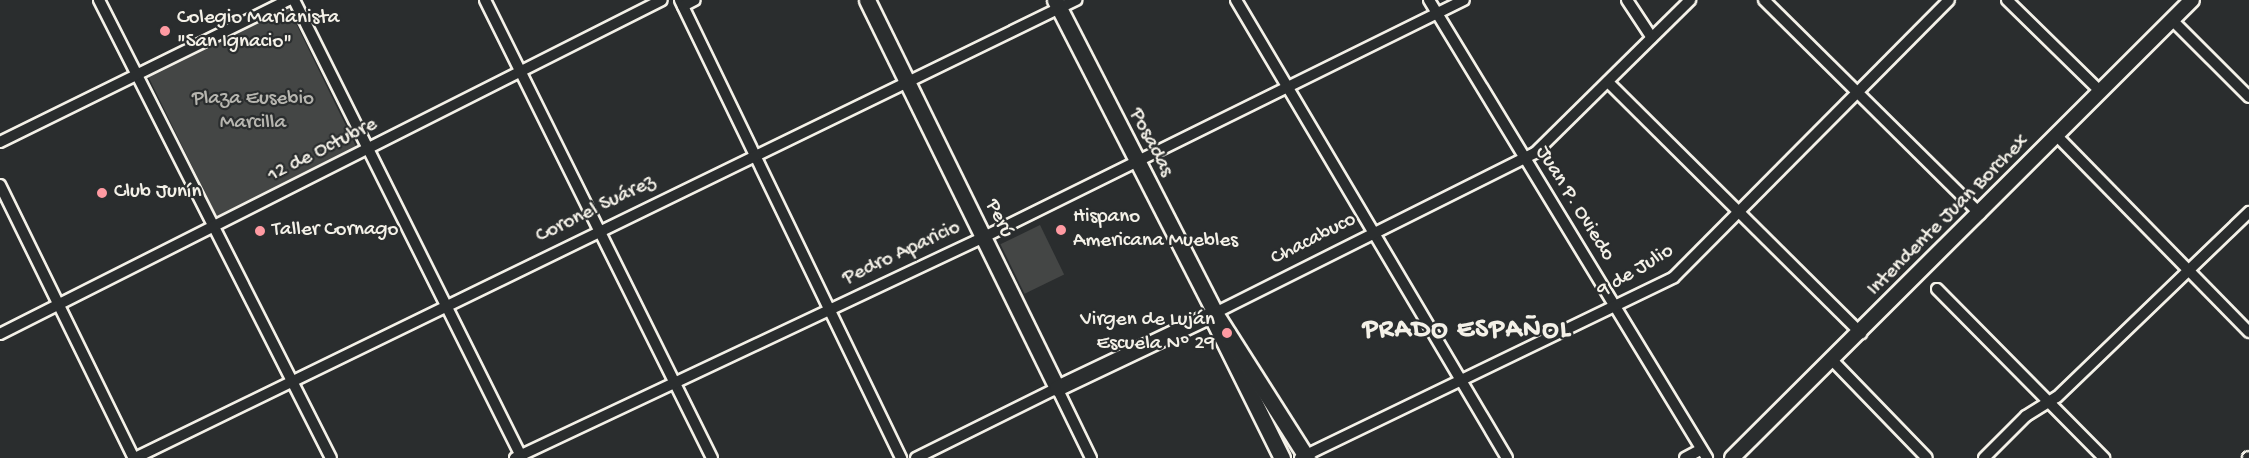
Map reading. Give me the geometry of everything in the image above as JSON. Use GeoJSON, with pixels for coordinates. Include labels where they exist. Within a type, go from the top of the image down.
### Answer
{"type":"FeatureCollection","features":[{"type":"Feature","properties":{"kind":"main road","name":"Perú"},"geometry":{"type":"LineString","coordinates":[[867,0],[1057,388]]}},
{"type":"Feature","properties":{"kind":"main road","name":"Posadas"},"geometry":{"type":"LineString","coordinates":[[1057,4],[1213,314],[1282,458]]}},
{"type":"Feature","properties":{"kind":"main road","name":"Posadas"},"geometry":{"type":"LineString","coordinates":[[1213,314],[1305,457]]}},
{"type":"Feature","properties":{"kind":"main road","name":"Chacabuco"},"geometry":{"type":"LineString","coordinates":[[1057,388],[1213,314]]}},
{"type":"Feature","properties":{"kind":"street"},"geometry":{"type":"LineString","coordinates":[[99,0],[217,226],[331,458]]}},
{"type":"Feature","properties":{"kind":"street"},"geometry":{"type":"LineString","coordinates":[[0,142],[289,0]]}},
{"type":"Feature","properties":{"kind":"street"},"geometry":{"type":"LineString","coordinates":[[294,0],[519,457]]}},
{"type":"Feature","properties":{"kind":"street"},"geometry":{"type":"LineString","coordinates":[[485,0],[711,458]]}},
{"type":"Feature","properties":{"kind":"street","name":"12 de Octubre"},"geometry":{"type":"LineString","coordinates":[[0,334],[662,0]]}},
{"type":"Feature","properties":{"kind":"street"},"geometry":{"type":"LineString","coordinates":[[695,0],[681,3],[901,458]]}},
{"type":"Feature","properties":{"kind":"street","name":"Coronel Suárez"},"geometry":{"type":"LineString","coordinates":[[135,458],[907,81],[1057,4],[1076,0]]}},
{"type":"Feature","properties":{"kind":"street"},"geometry":{"type":"LineString","coordinates":[[1236,0],[1507,458]]}},
{"type":"Feature","properties":{"kind":"street","name":"Juan P. Oviedo"},"geometry":{"type":"LineString","coordinates":[[1429,0],[1523,160],[1617,308],[1704,454]]}},
{"type":"Feature","properties":{"kind":"street","name":"Pedro Aparicio"},"geometry":{"type":"LineString","coordinates":[[519,457],[984,237],[1288,89],[1464,0]]}},
{"type":"Feature","properties":{"kind":"street"},"geometry":{"type":"LineString","coordinates":[[1628,0],[1652,38]]}},
{"type":"Feature","properties":{"kind":"street","name":"Chacabuco"},"geometry":{"type":"LineString","coordinates":[[1213,314],[1523,160],[1610,84],[1690,0]]}},
{"type":"Feature","properties":{"kind":"street"},"geometry":{"type":"LineString","coordinates":[[1764,0],[1980,214]]}},
{"type":"Feature","properties":{"kind":"street","name":"9 de Julio"},"geometry":{"type":"LineString","coordinates":[[1305,457],[1461,380],[1617,308],[1674,277],[1859,95],[1949,0]]}},
{"type":"Feature","properties":{"kind":"street"},"geometry":{"type":"LineString","coordinates":[[2007,0],[2100,92]]}},
{"type":"Feature","properties":{"kind":"street","name":"Intendente Juan Borchex"},"geometry":{"type":"LineString","coordinates":[[1732,458],[2058,137],[2192,0]]}},
{"type":"Feature","properties":{"kind":"street"},"geometry":{"type":"LineString","coordinates":[[2172,20],[2249,97]]}},
{"type":"Feature","properties":{"kind":"street"},"geometry":{"type":"LineString","coordinates":[[1610,84],[1861,333]]}},
{"type":"Feature","properties":{"kind":"street"},"geometry":{"type":"LineString","coordinates":[[2058,137],[2249,332]]}},
{"type":"Feature","properties":{"kind":"street"},"geometry":{"type":"LineString","coordinates":[[0,185],[135,458]]}},
{"type":"Feature","properties":{"kind":"street"},"geometry":{"type":"LineString","coordinates":[[1984,458],[2048,402],[2249,212]]}},
{"type":"Feature","properties":{"kind":"street"},"geometry":{"type":"LineString","coordinates":[[1937,289],[2104,458]]}},
{"type":"Feature","properties":{"kind":"street"},"geometry":{"type":"LineString","coordinates":[[1832,360],[1927,458]]}},
{"type":"Feature","properties":{"kind":"street","name":"Chacabuco"},"geometry":{"type":"LineString","coordinates":[[916,458],[1057,388]]}},
{"type":"Feature","properties":{"kind":"street","name":"Perú"},"geometry":{"type":"LineString","coordinates":[[1057,388],[1091,458]]}},
{"type":"Feature","properties":{"kind":"street"},"geometry":{"type":"LineString","coordinates":[[1685,458],[1704,454]]}},
{"type":"Feature","properties":{"kind":"green space","name":"Plaza Eusebio Marcilla"},"geometry":{"type":"Polygon","coordinates":[[[287,5],[358,150],[217,218],[147,73],[287,5]]]}},
{"type":"Feature","properties":{"kind":"green space"},"geometry":{"type":"Polygon","coordinates":[[[1040,225],[1064,274],[1025,294],[1000,244],[1040,225]]]}},
{"type":"Feature","properties":{"kind":"place","name":"Colegio Marianista \"San Ignacio\""},"geometry":{"type":"Point","coordinates":[165,31]}},
{"type":"Feature","properties":{"kind":"place","name":"Club Junín"},"geometry":{"type":"Point","coordinates":[102,193]}},
{"type":"Feature","properties":{"kind":"place","name":"Hispano Americana Muebles"},"geometry":{"type":"Point","coordinates":[1061,230]}},
{"type":"Feature","properties":{"kind":"place","name":"Taller Cornago"},"geometry":{"type":"Point","coordinates":[260,231]}},
{"type":"Feature","properties":{"kind":"place","name":"Virgen de Luján Escuela Nº 29"},"geometry":{"type":"Point","coordinates":[1227,333]}},
{"type":"Feature","properties":{"kind":"district","name":"PRADO ESPAÑOL"},"geometry":{"type":"Point","coordinates":[1467,332]}}]}
